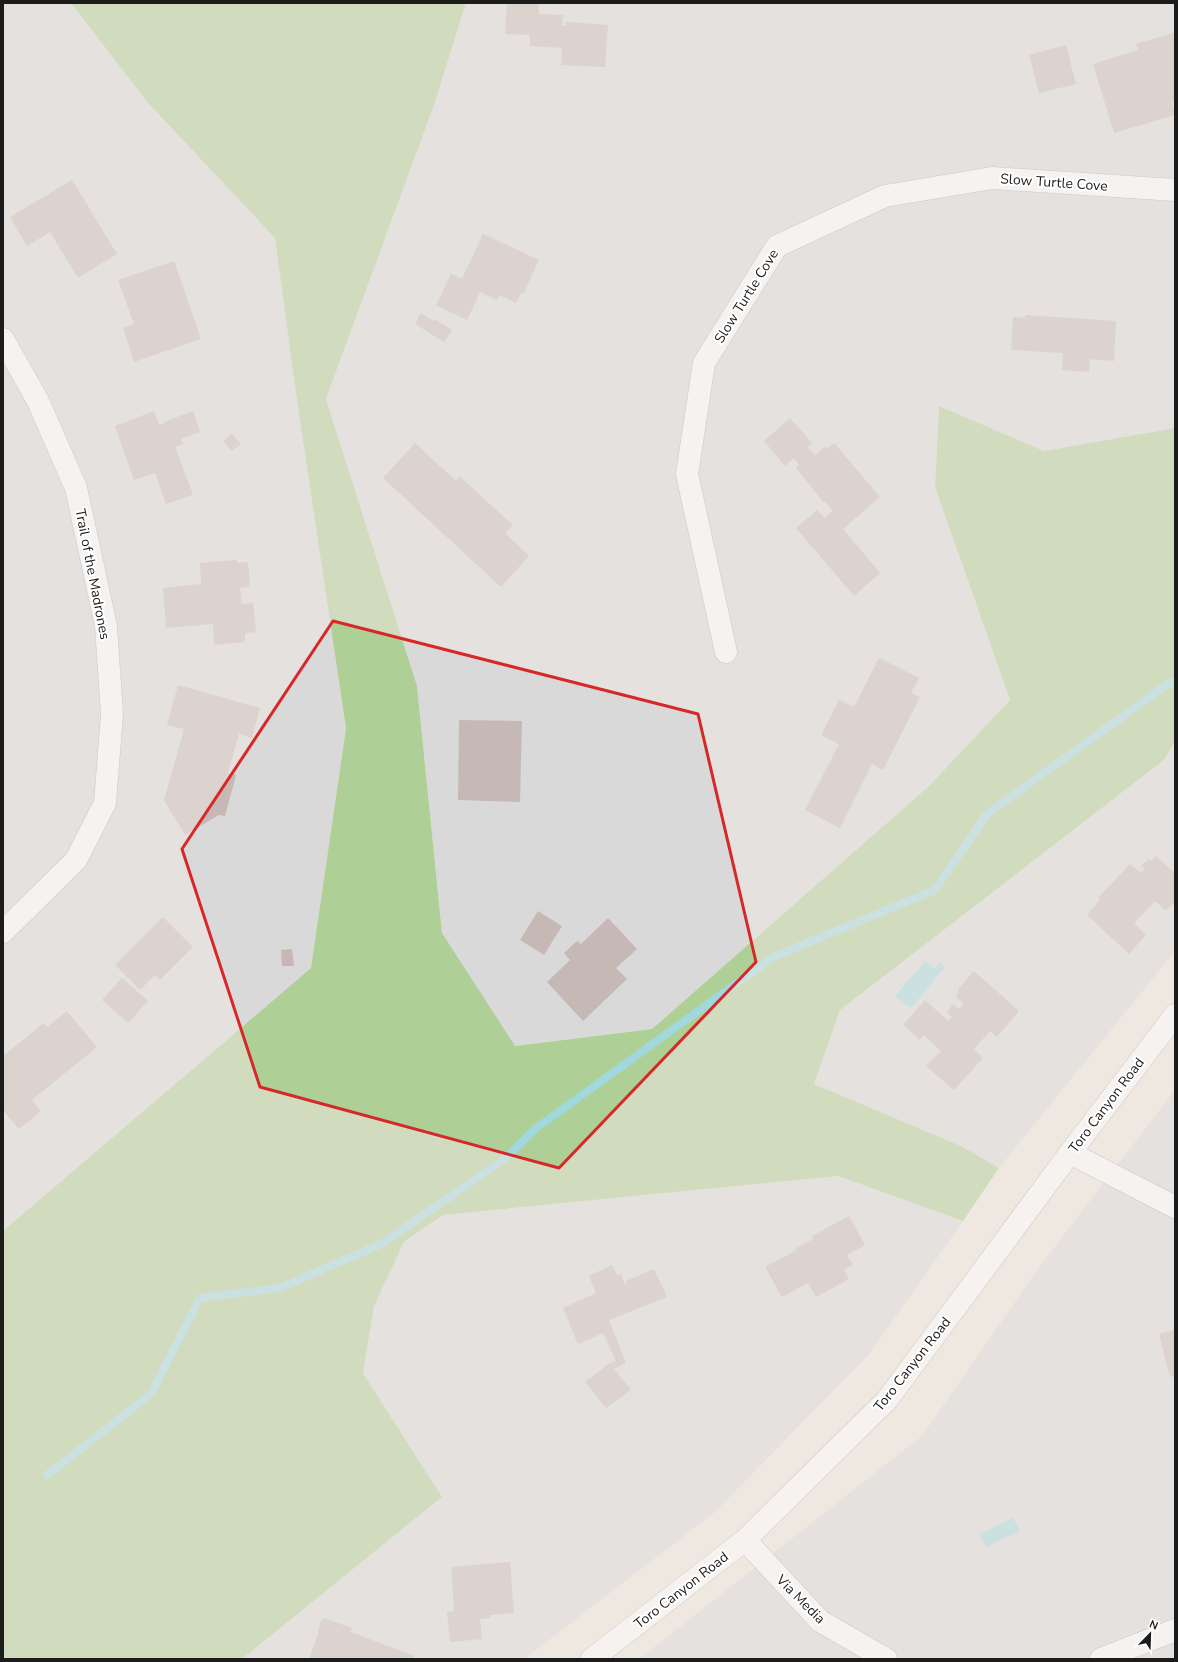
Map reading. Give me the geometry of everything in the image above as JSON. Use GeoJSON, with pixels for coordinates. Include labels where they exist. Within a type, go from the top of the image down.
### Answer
{"type":"FeatureCollection","features":[{"type":"Feature","properties":{"kind":"street","name":"Slow Turtle Cove"},"geometry":{"type":"LineString","coordinates":[[726,652],[687,474],[704,363],[777,246],[885,196],[992,178],[1175,190]]}},
{"type":"Feature","properties":{"kind":"street","name":"Trail of the Madrones"},"geometry":{"type":"LineString","coordinates":[[3,339],[38,401],[76,488],[106,626],[112,714],[105,803],[76,860],[3,932]]}},
{"type":"Feature","properties":{"kind":"street","name":"Toro Canyon Road"},"geometry":{"type":"LineString","coordinates":[[592,1659],[745,1540],[887,1400],[1070,1152],[1175,1015]]}},
{"type":"Feature","properties":{"kind":"street"},"geometry":{"type":"LineString","coordinates":[[1070,1152],[1175,1207]]}},
{"type":"Feature","properties":{"kind":"street","name":"Via Media"},"geometry":{"type":"LineString","coordinates":[[745,1540],[820,1621],[886,1659]]}},
{"type":"Feature","properties":{"kind":"street"},"geometry":{"type":"LineString","coordinates":[[1101,1659],[1175,1630]]}},
{"type":"Feature","properties":{"kind":"highlighted area"},"geometry":{"type":"Polygon","coordinates":[[[333,621],[698,714],[756,962],[559,1168],[260,1087],[182,849],[333,621]]]}},
{"type":"Feature","properties":{"kind":"shaded area"},"geometry":{"type":"Polygon","coordinates":[[[3,3],[71,3],[148,103],[275,238],[296,394],[346,728],[311,968],[3,1231],[3,3]]]}},
{"type":"Feature","properties":{"kind":"shaded area"},"geometry":{"type":"Polygon","coordinates":[[[466,3],[1175,3],[1175,428],[1044,451],[939,406],[935,487],[1010,700],[929,786],[652,1029],[514,1046],[442,933],[417,686],[326,399],[434,105],[466,3]]]}},
{"type":"Feature","properties":{"kind":"shaded area"},"geometry":{"type":"Polygon","coordinates":[[[1175,741],[1175,951],[999,1168],[961,1146],[814,1084],[840,1010],[1164,760],[1175,741]]]}},
{"type":"Feature","properties":{"kind":"shaded area"},"geometry":{"type":"Polygon","coordinates":[[[1175,1090],[1175,1659],[639,1659],[922,1436],[1040,1266],[1175,1090]]]}},
{"type":"Feature","properties":{"kind":"shaded area"},"geometry":{"type":"Polygon","coordinates":[[[838,1176],[963,1221],[870,1353],[715,1512],[524,1659],[242,1659],[442,1497],[363,1373],[374,1306],[404,1242],[444,1215],[838,1176]]]}},
{"type":"Feature","properties":{"kind":"green space"},"geometry":{"type":"Polygon","coordinates":[[[71,3],[466,3],[434,105],[326,399],[417,686],[442,933],[515,1046],[652,1029],[929,786],[1010,700],[935,487],[939,406],[1044,451],[1175,428],[1175,741],[1164,760],[840,1010],[814,1084],[961,1146],[999,1168],[963,1221],[838,1176],[443,1215],[404,1242],[374,1306],[363,1373],[442,1497],[242,1659],[3,1659],[3,1231],[311,968],[346,728],[296,394],[275,238],[148,103],[71,3]]]}},
{"type":"Feature","properties":{"kind":"water"},"geometry":{"type":"Polygon","coordinates":[[[925,961],[935,969],[940,963],[945,967],[911,1008],[895,996],[925,961]]]}},
{"type":"Feature","properties":{"kind":"water"},"geometry":{"type":"Polygon","coordinates":[[[1013,1518],[1020,1531],[986,1547],[980,1534],[1013,1518]]]}},
{"type":"Feature","properties":{"kind":"building"},"geometry":{"type":"Polygon","coordinates":[[[507,3],[539,3],[539,14],[563,15],[562,26],[566,26],[566,22],[608,25],[605,67],[561,65],[562,48],[530,46],[530,35],[505,34],[507,3]]]}},
{"type":"Feature","properties":{"kind":"building"},"geometry":{"type":"Polygon","coordinates":[[[1173,33],[1175,39],[1175,101],[1172,102],[1175,115],[1114,133],[1093,64],[1138,50],[1136,44],[1173,33]]]}},
{"type":"Feature","properties":{"kind":"building"},"geometry":{"type":"Polygon","coordinates":[[[1066,45],[1076,84],[1039,93],[1029,55],[1066,45]]]}},
{"type":"Feature","properties":{"kind":"building"},"geometry":{"type":"Polygon","coordinates":[[[72,180],[117,254],[78,278],[50,232],[27,246],[10,217],[72,180]]]}},
{"type":"Feature","properties":{"kind":"building"},"geometry":{"type":"Polygon","coordinates":[[[483,234],[539,260],[523,294],[521,293],[516,303],[499,295],[497,300],[480,292],[467,320],[436,305],[451,274],[462,279],[483,234]]]}},
{"type":"Feature","properties":{"kind":"building"},"geometry":{"type":"Polygon","coordinates":[[[174,261],[201,339],[134,362],[123,328],[134,324],[118,280],[174,261]]]}},
{"type":"Feature","properties":{"kind":"building"},"geometry":{"type":"Polygon","coordinates":[[[421,313],[434,321],[435,319],[452,330],[444,342],[415,324],[421,313]]]}},
{"type":"Feature","properties":{"kind":"building"},"geometry":{"type":"Polygon","coordinates":[[[1025,315],[1116,321],[1114,361],[1090,359],[1089,372],[1062,370],[1063,353],[1011,350],[1013,317],[1025,318],[1025,315]]]}},
{"type":"Feature","properties":{"kind":"building"},"geometry":{"type":"Polygon","coordinates":[[[154,411],[159,425],[193,411],[200,432],[181,439],[183,444],[175,447],[193,495],[166,504],[155,473],[134,480],[115,426],[154,411]]]}},
{"type":"Feature","properties":{"kind":"building"},"geometry":{"type":"Polygon","coordinates":[[[790,418],[812,443],[807,447],[815,455],[826,446],[828,448],[834,443],[880,497],[843,529],[880,573],[854,596],[796,528],[817,510],[825,518],[833,511],[825,501],[824,503],[796,468],[799,465],[794,458],[785,466],[764,441],[790,418]]]}},
{"type":"Feature","properties":{"kind":"building"},"geometry":{"type":"Polygon","coordinates":[[[232,434],[241,444],[232,451],[223,441],[232,434]]]}},
{"type":"Feature","properties":{"kind":"building"},"geometry":{"type":"Polygon","coordinates":[[[415,443],[456,481],[459,476],[513,525],[505,533],[529,556],[501,587],[383,478],[415,443]]]}},
{"type":"Feature","properties":{"kind":"building"},"geometry":{"type":"Polygon","coordinates":[[[237,560],[237,563],[248,562],[250,587],[240,588],[242,604],[253,603],[256,632],[245,633],[245,642],[214,645],[213,624],[166,628],[163,588],[201,584],[200,563],[237,560]]]}},
{"type":"Feature","properties":{"kind":"building"},"geometry":{"type":"Polygon","coordinates":[[[879,658],[919,678],[911,693],[920,697],[883,770],[872,764],[840,828],[805,810],[839,744],[821,735],[839,700],[854,707],[879,658]]]}},
{"type":"Feature","properties":{"kind":"building"},"geometry":{"type":"Polygon","coordinates":[[[178,685],[260,708],[252,738],[239,734],[228,773],[236,775],[225,816],[219,815],[185,835],[164,800],[184,729],[167,725],[178,685]]]}},
{"type":"Feature","properties":{"kind":"building"},"geometry":{"type":"Polygon","coordinates":[[[459,720],[522,721],[520,802],[458,800],[459,720]]]}},
{"type":"Feature","properties":{"kind":"building"},"geometry":{"type":"Polygon","coordinates":[[[1156,856],[1175,873],[1175,901],[1166,911],[1155,901],[1134,923],[1146,935],[1129,954],[1087,915],[1100,900],[1098,898],[1130,864],[1141,873],[1145,869],[1141,866],[1149,859],[1151,861],[1156,856]]]}},
{"type":"Feature","properties":{"kind":"building"},"geometry":{"type":"Polygon","coordinates":[[[538,911],[562,926],[544,955],[520,940],[538,911]]]}},
{"type":"Feature","properties":{"kind":"building"},"geometry":{"type":"Polygon","coordinates":[[[163,917],[193,947],[160,980],[155,975],[140,990],[115,965],[163,917]]]}},
{"type":"Feature","properties":{"kind":"building"},"geometry":{"type":"Polygon","coordinates":[[[608,918],[637,949],[616,968],[627,979],[583,1021],[547,982],[570,960],[564,953],[577,941],[581,944],[608,918]]]}},
{"type":"Feature","properties":{"kind":"building"},"geometry":{"type":"Polygon","coordinates":[[[292,949],[294,966],[282,966],[281,950],[292,949]]]}},
{"type":"Feature","properties":{"kind":"building"},"geometry":{"type":"Polygon","coordinates":[[[974,971],[1019,1011],[997,1037],[990,1031],[974,1049],[983,1058],[954,1090],[926,1066],[941,1051],[924,1035],[920,1040],[903,1025],[925,1000],[948,1021],[952,1017],[947,1012],[953,1004],[959,1009],[964,1004],[956,997],[959,988],[974,971]]]}},
{"type":"Feature","properties":{"kind":"building"},"geometry":{"type":"Polygon","coordinates":[[[122,978],[148,1001],[128,1023],[102,1000],[122,978]]]}},
{"type":"Feature","properties":{"kind":"building"},"geometry":{"type":"Polygon","coordinates":[[[67,1011],[97,1047],[32,1100],[41,1111],[19,1129],[3,1110],[3,1056],[44,1023],[47,1027],[67,1011]]]}},
{"type":"Feature","properties":{"kind":"building"},"geometry":{"type":"Polygon","coordinates":[[[849,1216],[865,1245],[847,1255],[853,1265],[844,1270],[849,1279],[816,1297],[808,1283],[782,1297],[765,1267],[797,1250],[796,1248],[813,1239],[812,1236],[849,1216]]]}},
{"type":"Feature","properties":{"kind":"building"},"geometry":{"type":"Polygon","coordinates":[[[612,1265],[617,1275],[621,1274],[625,1285],[627,1284],[626,1281],[654,1269],[667,1297],[609,1320],[626,1363],[614,1369],[631,1390],[606,1408],[585,1382],[610,1363],[616,1361],[603,1333],[578,1344],[563,1308],[596,1293],[589,1276],[612,1265]]]}},
{"type":"Feature","properties":{"kind":"building"},"geometry":{"type":"Polygon","coordinates":[[[1175,1330],[1175,1376],[1170,1377],[1159,1334],[1175,1330]]]}},
{"type":"Feature","properties":{"kind":"building"},"geometry":{"type":"Polygon","coordinates":[[[510,1562],[514,1613],[490,1615],[490,1618],[480,1619],[482,1639],[450,1642],[447,1612],[454,1611],[451,1567],[510,1562]]]}},
{"type":"Feature","properties":{"kind":"building"},"geometry":{"type":"Polygon","coordinates":[[[324,1618],[352,1628],[351,1632],[414,1656],[413,1659],[309,1659],[322,1619],[323,1620],[324,1618]]]}},
{"type":"Feature","properties":{"kind":"waterway"},"geometry":{"type":"LineString","coordinates":[[47,1475],[151,1394],[200,1298],[280,1288],[383,1243],[506,1158],[535,1129],[773,957],[935,890],[987,814],[1169,683],[1175,682]]}}]}
